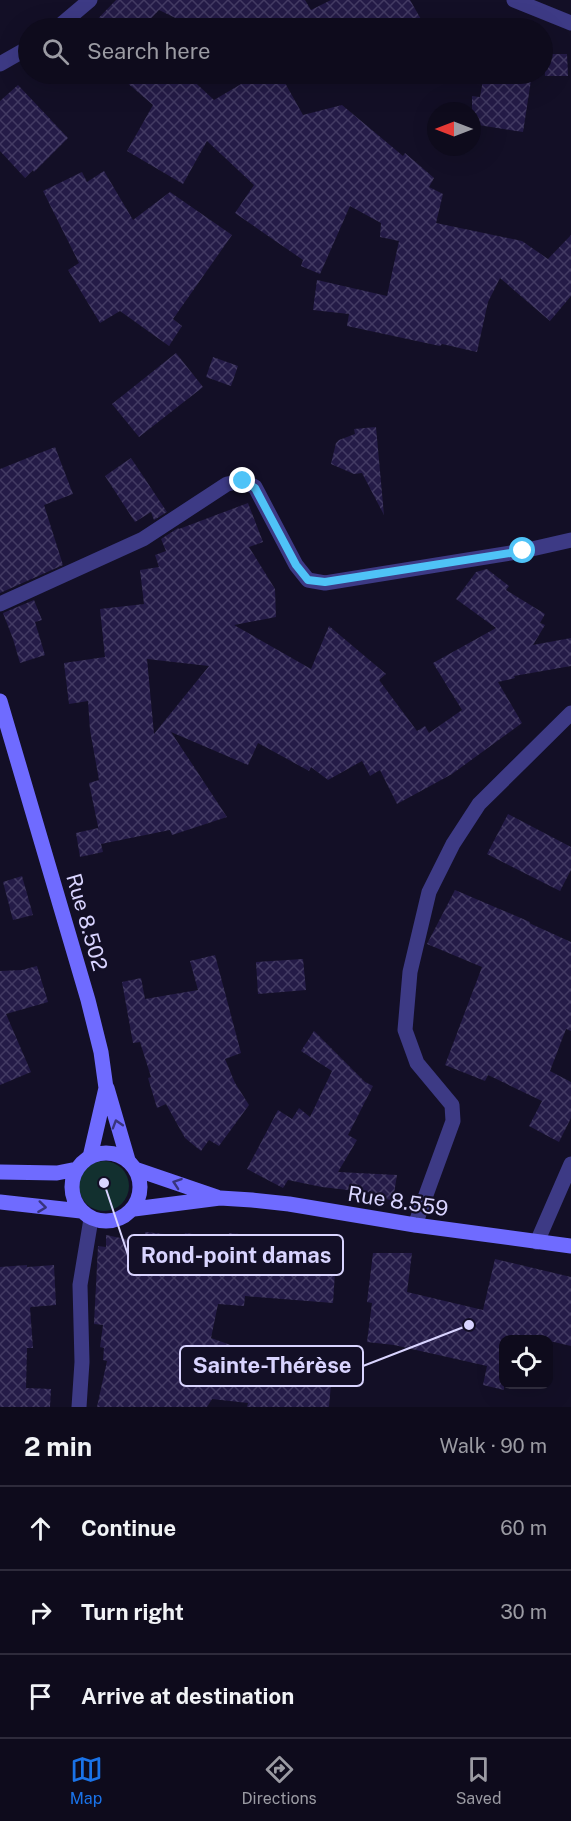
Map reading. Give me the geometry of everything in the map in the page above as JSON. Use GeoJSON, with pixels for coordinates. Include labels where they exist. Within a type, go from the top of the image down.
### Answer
{"type":"FeatureCollection","features":[{"type":"Feature","properties":{"kind":"main road","name":"Rue 8.502"},"geometry":{"type":"LineString","coordinates":[[0,700],[88,1000],[101,1052],[106,1088],[90,1157]]}},
{"type":"Feature","properties":{"kind":"main road"},"geometry":{"type":"LineString","coordinates":[[1,1202],[86,1215],[102,1222],[125,1217],[134,1209],[141,1189],[140,1178],[132,1164],[106,1088]]}},
{"type":"Feature","properties":{"kind":"main road"},"geometry":{"type":"LineString","coordinates":[[86,1215],[74,1198],[72,1191],[74,1176],[77,1169],[90,1157],[99,1153],[120,1155],[132,1164],[219,1198]]}},
{"type":"Feature","properties":{"kind":"main road"},"geometry":{"type":"LineString","coordinates":[[0,1172],[57,1173],[77,1169]]}},
{"type":"Feature","properties":{"kind":"main road"},"geometry":{"type":"LineString","coordinates":[[134,1209],[219,1198]]}},
{"type":"Feature","properties":{"kind":"main road","name":"Rue 8.559"},"geometry":{"type":"LineString","coordinates":[[219,1198],[289,1204],[415,1225],[571,1246]]}},
{"type":"Feature","properties":{"kind":"street"},"geometry":{"type":"LineString","coordinates":[[69,18],[90,0]]}},
{"type":"Feature","properties":{"kind":"street"},"geometry":{"type":"LineString","coordinates":[[514,0],[571,23]]}},
{"type":"Feature","properties":{"kind":"street"},"geometry":{"type":"LineString","coordinates":[[0,64],[18,54]]}},
{"type":"Feature","properties":{"kind":"street"},"geometry":{"type":"LineString","coordinates":[[0,604],[143,539],[227,484],[243,481],[255,488],[296,565],[308,580],[325,582],[523,551],[571,540]]}},
{"type":"Feature","properties":{"kind":"street"},"geometry":{"type":"LineString","coordinates":[[415,1225],[453,1121],[452,1105],[417,1063],[405,1030],[410,972],[429,892],[453,844],[479,804],[571,713]]}},
{"type":"Feature","properties":{"kind":"street"},"geometry":{"type":"LineString","coordinates":[[537,1242],[571,1164]]}},
{"type":"Feature","properties":{"kind":"street"},"geometry":{"type":"LineString","coordinates":[[79,1407],[82,1362],[80,1285],[86,1215]]}},
{"type":"Feature","properties":{"kind":"green space"},"geometry":{"type":"Polygon","coordinates":[[[104,1161],[122,1168],[129,1186],[122,1204],[104,1211],[86,1204],[79,1186],[86,1168],[104,1161]]]}},
{"type":"Feature","properties":{"kind":"building"},"geometry":{"type":"Polygon","coordinates":[[[116,0],[305,0],[311,10],[331,0],[410,0],[420,18],[175,18],[159,10],[151,18],[99,18],[116,0]]]}},
{"type":"Feature","properties":{"kind":"building"},"geometry":{"type":"Polygon","coordinates":[[[553,54],[567,54],[568,76],[553,76],[553,54]]]}},
{"type":"Feature","properties":{"kind":"building"},"geometry":{"type":"Polygon","coordinates":[[[129,84],[197,84],[214,100],[241,84],[286,84],[303,115],[342,105],[403,156],[405,153],[434,178],[429,187],[443,194],[436,223],[522,241],[548,259],[571,235],[571,296],[550,321],[500,278],[488,302],[477,352],[347,326],[349,314],[313,310],[317,280],[387,296],[399,241],[380,237],[381,223],[350,206],[320,274],[301,266],[303,260],[235,213],[254,185],[207,141],[183,184],[127,151],[153,105],[129,84]]]}},
{"type":"Feature","properties":{"kind":"building"},"geometry":{"type":"Polygon","coordinates":[[[482,84],[530,84],[523,132],[481,125],[481,102],[472,102],[472,96],[480,97],[482,84]]]}},
{"type":"Feature","properties":{"kind":"building"},"geometry":{"type":"Polygon","coordinates":[[[18,85],[68,138],[25,178],[0,151],[0,101],[18,85]]]}},
{"type":"Feature","properties":{"kind":"building"},"geometry":{"type":"Polygon","coordinates":[[[104,171],[133,220],[170,192],[232,235],[173,319],[182,326],[169,346],[120,311],[100,323],[68,270],[79,263],[43,191],[82,172],[87,182],[104,171]]]}},
{"type":"Feature","properties":{"kind":"building"},"geometry":{"type":"Polygon","coordinates":[[[176,353],[203,387],[139,437],[112,404],[176,353]]]}},
{"type":"Feature","properties":{"kind":"building"},"geometry":{"type":"Polygon","coordinates":[[[213,357],[238,366],[231,386],[206,377],[213,357]]]}},
{"type":"Feature","properties":{"kind":"building"},"geometry":{"type":"Polygon","coordinates":[[[376,427],[384,515],[362,473],[354,474],[331,464],[336,443],[339,440],[355,434],[354,429],[376,427]]]}},
{"type":"Feature","properties":{"kind":"building"},"geometry":{"type":"Polygon","coordinates":[[[55,447],[73,494],[44,505],[63,565],[0,593],[0,469],[55,447]]]}},
{"type":"Feature","properties":{"kind":"building"},"geometry":{"type":"Polygon","coordinates":[[[131,458],[167,512],[154,520],[151,512],[135,522],[105,476],[131,458]]]}},
{"type":"Feature","properties":{"kind":"building"},"geometry":{"type":"Polygon","coordinates":[[[248,503],[263,542],[249,547],[275,589],[276,617],[234,625],[311,669],[329,626],[386,674],[379,680],[417,731],[425,726],[429,733],[462,710],[433,663],[496,628],[456,599],[476,572],[487,569],[509,586],[506,590],[545,614],[540,623],[545,625],[533,645],[571,638],[571,666],[514,676],[515,678],[498,682],[522,723],[452,774],[397,804],[380,770],[370,776],[362,761],[328,780],[311,767],[309,771],[258,743],[248,765],[171,732],[227,817],[172,835],[170,830],[101,844],[103,852],[80,857],[76,833],[98,828],[101,841],[89,783],[99,780],[90,730],[88,701],[69,704],[64,663],[105,657],[100,609],[144,604],[140,570],[159,567],[155,555],[166,551],[161,539],[179,529],[248,503]],[[147,659],[154,734],[209,666],[147,659]]]}},
{"type":"Feature","properties":{"kind":"building"},"geometry":{"type":"Polygon","coordinates":[[[34,600],[42,620],[35,622],[45,655],[20,663],[3,613],[34,600]]]}},
{"type":"Feature","properties":{"kind":"building"},"geometry":{"type":"Polygon","coordinates":[[[508,814],[571,847],[571,870],[560,891],[487,854],[508,814]]]}},
{"type":"Feature","properties":{"kind":"building"},"geometry":{"type":"Polygon","coordinates":[[[22,876],[33,915],[13,920],[3,882],[22,876]]]}},
{"type":"Feature","properties":{"kind":"building"},"geometry":{"type":"Polygon","coordinates":[[[455,890],[571,942],[571,1031],[566,1029],[550,1071],[571,1082],[571,1118],[559,1142],[529,1126],[542,1101],[488,1075],[485,1081],[445,1065],[482,967],[427,944],[455,890]]]}},
{"type":"Feature","properties":{"kind":"building"},"geometry":{"type":"Polygon","coordinates":[[[215,955],[241,1053],[225,1059],[235,1083],[249,1105],[219,1146],[209,1140],[201,1151],[185,1138],[166,1104],[157,1108],[148,1078],[151,1077],[140,1042],[133,1043],[122,982],[141,978],[145,999],[198,990],[190,961],[215,955]]]}},
{"type":"Feature","properties":{"kind":"building"},"geometry":{"type":"Polygon","coordinates":[[[303,959],[306,990],[258,994],[256,962],[303,959]]]}},
{"type":"Feature","properties":{"kind":"building"},"geometry":{"type":"Polygon","coordinates":[[[37,966],[48,1002],[6,1014],[31,1072],[0,1085],[0,971],[22,970],[37,966]]]}},
{"type":"Feature","properties":{"kind":"building"},"geometry":{"type":"Polygon","coordinates":[[[314,1031],[365,1082],[373,1086],[348,1135],[357,1140],[338,1172],[397,1175],[393,1200],[374,1198],[374,1193],[322,1187],[288,1180],[283,1188],[247,1169],[278,1110],[292,1119],[299,1108],[310,1117],[332,1071],[301,1051],[314,1031]]]}},
{"type":"Feature","properties":{"kind":"building"},"geometry":{"type":"Polygon","coordinates":[[[145,1232],[184,1236],[185,1233],[228,1238],[229,1233],[249,1235],[248,1248],[336,1257],[333,1303],[245,1296],[244,1306],[218,1304],[211,1338],[250,1352],[240,1374],[331,1384],[329,1407],[247,1407],[248,1403],[212,1399],[207,1407],[97,1407],[107,1361],[103,1360],[104,1348],[100,1347],[103,1325],[94,1324],[98,1246],[106,1247],[106,1235],[145,1243],[145,1232]]]}},
{"type":"Feature","properties":{"kind":"building"},"geometry":{"type":"Polygon","coordinates":[[[373,1253],[412,1253],[407,1292],[483,1310],[495,1259],[571,1277],[571,1346],[553,1342],[553,1335],[499,1335],[499,1389],[483,1385],[487,1366],[394,1345],[367,1342],[372,1303],[367,1302],[373,1253]]]}},
{"type":"Feature","properties":{"kind":"building"},"geometry":{"type":"Polygon","coordinates":[[[27,1265],[27,1267],[54,1265],[56,1305],[30,1308],[33,1348],[27,1348],[26,1388],[51,1389],[50,1407],[0,1407],[0,1267],[27,1265]]]}},
{"type":"Feature","properties":{"kind":"place","name":"Rond-point damas"},"geometry":{"type":"Point","coordinates":[104,1183]}},
{"type":"Feature","properties":{"kind":"place","name":"Sainte-Thérèse"},"geometry":{"type":"Point","coordinates":[469,1325]}},
{"type":"Feature","properties":{"kind":"route"},"geometry":{"type":"LineString","coordinates":[[243,481],[255,488],[296,565],[308,580],[325,582],[523,551]]}}]}
